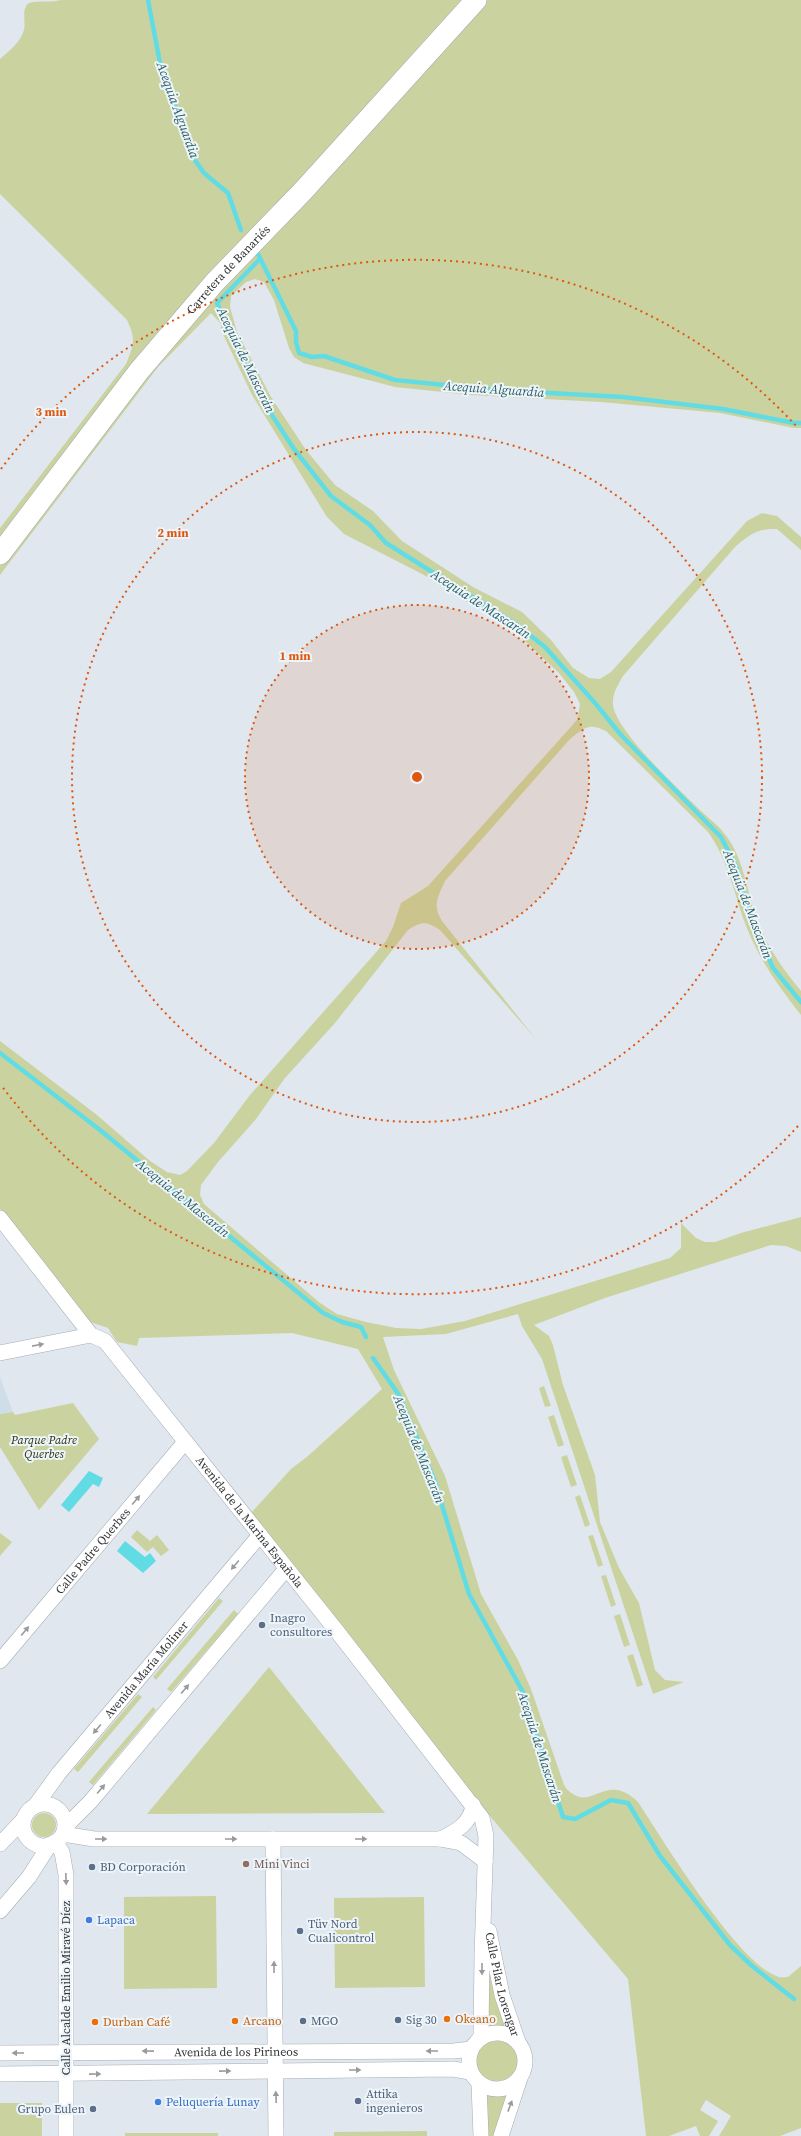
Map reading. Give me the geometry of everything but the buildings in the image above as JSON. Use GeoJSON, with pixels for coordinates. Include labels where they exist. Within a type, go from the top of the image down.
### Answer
{"type":"FeatureCollection","features":[{"type":"Feature","properties":{"kind":"street","name":"Carretera de Banariés"},"geometry":{"type":"LineString","coordinates":[[0,554],[139,371],[205,294],[303,191],[476,0]]}},
{"type":"Feature","properties":{"kind":"street","name":"Avenida de la Marina Española"},"geometry":{"type":"LineString","coordinates":[[0,1218],[90,1335],[106,1341],[473,1805],[482,1818],[486,1836]]}},
{"type":"Feature","properties":{"kind":"street"},"geometry":{"type":"LineString","coordinates":[[0,1353],[90,1335]]}},
{"type":"Feature","properties":{"kind":"street","name":"Calle Padre Querbes"},"geometry":{"type":"LineString","coordinates":[[0,1660],[185,1442]]}},
{"type":"Feature","properties":{"kind":"street","name":"Avenida María Moliner"},"geometry":{"type":"LineString","coordinates":[[35,1806],[59,1773],[260,1535]]}},
{"type":"Feature","properties":{"kind":"street"},"geometry":{"type":"LineString","coordinates":[[0,1911],[29,1877],[58,1837],[91,1801],[286,1569]]}},
{"type":"Feature","properties":{"kind":"street"},"geometry":{"type":"LineString","coordinates":[[0,1844],[24,1819],[30,1809],[35,1806],[46,1804],[57,1808],[63,1817],[58,1837]]}},
{"type":"Feature","properties":{"kind":"street"},"geometry":{"type":"LineString","coordinates":[[440,1839],[460,1828],[472,1812],[473,1805]]}},
{"type":"Feature","properties":{"kind":"street"},"geometry":{"type":"LineString","coordinates":[[24,1819],[24,1830],[30,1840],[40,1845],[58,1837],[94,1839],[440,1839],[461,1843],[485,1861]]}},
{"type":"Feature","properties":{"kind":"street","name":"Calle Pilar Lorengar"},"geometry":{"type":"LineString","coordinates":[[482,2037],[482,1956],[486,1836]]}},
{"type":"Feature","properties":{"kind":"street","name":"Calle Alcalde Emilio Miravé Díez"},"geometry":{"type":"LineString","coordinates":[[58,1837],[66,1875],[66,2136]]}},
{"type":"Feature","properties":{"kind":"street"},"geometry":{"type":"LineString","coordinates":[[273,1839],[276,2136]]}},
{"type":"Feature","properties":{"kind":"street","name":"Calle Pilar Lorengar"},"geometry":{"type":"LineString","coordinates":[[485,1902],[500,1987],[518,2042]]}},
{"type":"Feature","properties":{"kind":"street"},"geometry":{"type":"LineString","coordinates":[[501,2136],[521,2076],[525,2059],[518,2042],[510,2036],[501,2033],[482,2037],[471,2049],[468,2061],[470,2072],[480,2084],[490,2089],[502,2090],[516,2083],[521,2076]]}},
{"type":"Feature","properties":{"kind":"street","name":"Avenida de los Pirineos"},"geometry":{"type":"LineString","coordinates":[[0,2053],[454,2051],[471,2049]]}},
{"type":"Feature","properties":{"kind":"street","name":"Avenida de los Pirineos"},"geometry":{"type":"LineString","coordinates":[[0,2074],[453,2069],[470,2072]]}},
{"type":"Feature","properties":{"kind":"street"},"geometry":{"type":"LineString","coordinates":[[480,2084],[481,2136]]}},
{"type":"Feature","properties":{"kind":"shaded area"},"geometry":{"type":"Polygon","coordinates":[[[0,1377],[13,1412],[0,1414],[0,1377]]]}},
{"type":"Feature","properties":{"kind":"green space"},"geometry":{"type":"Polygon","coordinates":[[[61,0],[801,0],[801,428],[794,428],[720,413],[601,402],[471,395],[395,387],[303,363],[294,357],[289,348],[274,300],[264,282],[255,279],[246,282],[231,296],[230,307],[237,332],[271,397],[306,450],[335,485],[373,511],[402,541],[473,587],[522,612],[551,640],[573,668],[589,678],[600,679],[611,672],[747,521],[762,513],[777,516],[801,537],[801,550],[777,529],[764,530],[754,533],[735,547],[623,676],[613,697],[613,704],[616,715],[624,729],[636,744],[701,811],[718,826],[730,841],[740,862],[753,908],[765,939],[781,965],[801,991],[801,1015],[772,976],[754,944],[722,856],[708,832],[606,731],[595,727],[583,729],[570,739],[445,881],[437,901],[437,910],[442,921],[535,1038],[440,930],[424,923],[417,925],[408,930],[335,1023],[285,1078],[256,1119],[218,1162],[201,1185],[200,1195],[204,1204],[320,1303],[337,1314],[396,1328],[421,1329],[465,1321],[670,1258],[681,1248],[681,1223],[696,1238],[705,1242],[715,1242],[741,1233],[801,1217],[801,1252],[786,1246],[771,1245],[605,1298],[534,1325],[549,1336],[553,1345],[563,1385],[595,1475],[600,1522],[619,1568],[639,1603],[655,1670],[665,1680],[684,1682],[653,1694],[542,1359],[522,1326],[518,1314],[446,1334],[383,1337],[394,1370],[445,1476],[481,1594],[518,1660],[531,1689],[564,1785],[570,1792],[580,1797],[587,1797],[610,1790],[618,1790],[627,1794],[638,1802],[703,1900],[723,1927],[744,1950],[762,1968],[779,1977],[788,1977],[801,1966],[801,2128],[780,2136],[719,2136],[731,2116],[706,2100],[700,2110],[718,2121],[709,2136],[700,2136],[696,2126],[669,2136],[646,2136],[628,1979],[489,1815],[251,1513],[291,1469],[308,1456],[382,1389],[358,1349],[292,1333],[139,1338],[137,1346],[117,1342],[108,1328],[90,1322],[0,1209],[0,1041],[97,1115],[150,1161],[167,1172],[180,1175],[187,1171],[214,1143],[250,1095],[386,941],[393,927],[401,903],[428,886],[577,720],[580,704],[574,692],[559,673],[514,631],[424,575],[344,534],[327,517],[252,395],[221,330],[221,324],[211,313],[158,367],[0,575],[0,528],[126,364],[133,342],[132,332],[127,320],[0,194],[0,59],[20,38],[24,30],[25,8],[29,3],[61,0]]]}},
{"type":"Feature","properties":{"kind":"green space"},"geometry":{"type":"Polygon","coordinates":[[[544,1386],[551,1406],[545,1407],[539,1388],[544,1386]]]}},
{"type":"Feature","properties":{"kind":"green space","name":"Parque Padre Querbes"},"geometry":{"type":"Polygon","coordinates":[[[73,1403],[99,1439],[39,1510],[0,1447],[0,1414],[13,1412],[15,1415],[73,1403]]]}},
{"type":"Feature","properties":{"kind":"green space"},"geometry":{"type":"Polygon","coordinates":[[[554,1415],[564,1445],[558,1447],[548,1417],[554,1415]]]}},
{"type":"Feature","properties":{"kind":"green space"},"geometry":{"type":"Polygon","coordinates":[[[567,1455],[577,1485],[571,1487],[561,1457],[567,1455]]]}},
{"type":"Feature","properties":{"kind":"green space"},"geometry":{"type":"Polygon","coordinates":[[[580,1495],[590,1525],[585,1527],[575,1497],[580,1495]]]}},
{"type":"Feature","properties":{"kind":"green space"},"geometry":{"type":"Polygon","coordinates":[[[137,1530],[150,1541],[157,1535],[169,1550],[161,1556],[153,1547],[147,1552],[131,1537],[137,1530]]]}},
{"type":"Feature","properties":{"kind":"green space"},"geometry":{"type":"Polygon","coordinates":[[[0,1533],[12,1542],[0,1556],[0,1533]]]}},
{"type":"Feature","properties":{"kind":"green space"},"geometry":{"type":"Polygon","coordinates":[[[593,1535],[603,1565],[598,1567],[588,1536],[593,1535]]]}},
{"type":"Feature","properties":{"kind":"green space"},"geometry":{"type":"Polygon","coordinates":[[[606,1575],[616,1605],[611,1607],[601,1576],[606,1575]]]}},
{"type":"Feature","properties":{"kind":"green space"},"geometry":{"type":"Polygon","coordinates":[[[219,1598],[223,1601],[156,1680],[153,1677],[219,1598]]]}},
{"type":"Feature","properties":{"kind":"green space"},"geometry":{"type":"Polygon","coordinates":[[[234,1610],[238,1614],[171,1692],[167,1689],[234,1610]]]}},
{"type":"Feature","properties":{"kind":"green space"},"geometry":{"type":"Polygon","coordinates":[[[620,1614],[630,1645],[624,1647],[614,1616],[620,1614]]]}},
{"type":"Feature","properties":{"kind":"green space"},"geometry":{"type":"Polygon","coordinates":[[[633,1654],[643,1685],[637,1687],[627,1656],[633,1654]]]}},
{"type":"Feature","properties":{"kind":"green space"},"geometry":{"type":"Polygon","coordinates":[[[269,1667],[385,1813],[147,1814],[269,1667]]]}},
{"type":"Feature","properties":{"kind":"green space"},"geometry":{"type":"Polygon","coordinates":[[[138,1694],[142,1697],[78,1772],[74,1769],[138,1694]]]}},
{"type":"Feature","properties":{"kind":"green space"},"geometry":{"type":"Polygon","coordinates":[[[153,1707],[156,1710],[93,1785],[89,1782],[153,1707]]]}},
{"type":"Feature","properties":{"kind":"green space"},"geometry":{"type":"Polygon","coordinates":[[[44,1813],[49,1814],[55,1820],[55,1830],[49,1836],[44,1837],[39,1836],[33,1830],[32,1825],[33,1820],[39,1814],[44,1813]]]}},
{"type":"Feature","properties":{"kind":"green space"},"geometry":{"type":"Polygon","coordinates":[[[216,1896],[217,1988],[124,1989],[124,1897],[216,1896]]]}},
{"type":"Feature","properties":{"kind":"green space"},"geometry":{"type":"Polygon","coordinates":[[[424,1897],[425,1987],[335,1988],[334,1898],[424,1897]]]}},
{"type":"Feature","properties":{"kind":"green space"},"geometry":{"type":"Polygon","coordinates":[[[488,1956],[507,2027],[488,2027],[488,1956]]]}},
{"type":"Feature","properties":{"kind":"green space"},"geometry":{"type":"Polygon","coordinates":[[[493,2039],[501,2039],[513,2045],[519,2057],[519,2065],[513,2077],[501,2083],[493,2083],[481,2077],[475,2065],[475,2057],[481,2045],[493,2039]]]}},
{"type":"Feature","properties":{"kind":"green space"},"geometry":{"type":"Polygon","coordinates":[[[509,2095],[495,2136],[486,2136],[486,2096],[498,2097],[509,2095]]]}},
{"type":"Feature","properties":{"kind":"green space"},"geometry":{"type":"Polygon","coordinates":[[[0,2103],[42,2103],[42,2136],[0,2136],[0,2103]]]}},
{"type":"Feature","properties":{"kind":"green space"},"geometry":{"type":"Polygon","coordinates":[[[427,2131],[427,2136],[334,2136],[334,2132],[427,2131]]]}},
{"type":"Feature","properties":{"kind":"green space"},"geometry":{"type":"Polygon","coordinates":[[[125,2133],[218,2133],[218,2136],[125,2136],[125,2133]]]}},
{"type":"Feature","properties":{"kind":"water"},"geometry":{"type":"Polygon","coordinates":[[[89,1471],[103,1478],[99,1487],[93,1484],[69,1512],[61,1505],[89,1471]]]}},
{"type":"Feature","properties":{"kind":"water"},"geometry":{"type":"Polygon","coordinates":[[[125,1541],[145,1557],[150,1553],[156,1561],[143,1573],[117,1551],[125,1541]]]}},
{"type":"Feature","properties":{"kind":"waterway","name":"Acequia Alguardia"},"geometry":{"type":"LineString","coordinates":[[148,0],[160,63],[192,156],[204,173],[228,193],[241,230]]}},
{"type":"Feature","properties":{"kind":"waterway","name":"Acequia Alguardia"},"geometry":{"type":"LineString","coordinates":[[257,252],[296,331],[296,342],[299,353],[312,357],[324,356],[395,380],[494,390],[623,397],[723,409],[794,423],[801,423]]}},
{"type":"Feature","properties":{"kind":"waterway","name":"Acequia de Mascarán"},"geometry":{"type":"LineString","coordinates":[[260,259],[217,303],[264,403],[294,449],[331,496],[370,525],[386,543],[517,625],[545,647],[595,703],[621,735],[721,837],[736,866],[750,915],[773,968],[801,1002]]}},
{"type":"Feature","properties":{"kind":"waterway","name":"Acequia de Mascarán"},"geometry":{"type":"LineString","coordinates":[[0,1053],[100,1130],[323,1313],[342,1322],[361,1327],[366,1337]]}},
{"type":"Feature","properties":{"kind":"waterway","name":"Acequia de Mascarán"},"geometry":{"type":"LineString","coordinates":[[373,1358],[399,1395],[434,1479],[469,1594],[524,1694],[563,1817],[575,1819],[611,1800],[628,1803],[660,1856],[730,1945],[752,1966],[794,1999]]}},
{"type":"Feature","properties":{"kind":"place","name":"Inagro consultores"},"geometry":{"type":"Point","coordinates":[262,1625]}},
{"type":"Feature","properties":{"kind":"place","name":"Mini Vinci"},"geometry":{"type":"Point","coordinates":[246,1864]}},
{"type":"Feature","properties":{"kind":"place","name":"BD Corporación"},"geometry":{"type":"Point","coordinates":[92,1867]}},
{"type":"Feature","properties":{"kind":"place","name":"Lapaca"},"geometry":{"type":"Point","coordinates":[89,1920]}},
{"type":"Feature","properties":{"kind":"place","name":"Tüv Nord Cualicontrol"},"geometry":{"type":"Point","coordinates":[300,1931]}},
{"type":"Feature","properties":{"kind":"place","name":"Okeano"},"geometry":{"type":"Point","coordinates":[447,2019]}},
{"type":"Feature","properties":{"kind":"place","name":"Sig 30"},"geometry":{"type":"Point","coordinates":[398,2020]}},
{"type":"Feature","properties":{"kind":"place","name":"Arcano"},"geometry":{"type":"Point","coordinates":[235,2021]}},
{"type":"Feature","properties":{"kind":"place","name":"MGO"},"geometry":{"type":"Point","coordinates":[303,2021]}},
{"type":"Feature","properties":{"kind":"place","name":"Durban Café"},"geometry":{"type":"Point","coordinates":[95,2022]}},
{"type":"Feature","properties":{"kind":"place","name":"Attika ingenieros"},"geometry":{"type":"Point","coordinates":[358,2101]}},
{"type":"Feature","properties":{"kind":"place","name":"Peluquería Lunay"},"geometry":{"type":"Point","coordinates":[158,2102]}},
{"type":"Feature","properties":{"kind":"place","name":"Grupo Eulen"},"geometry":{"type":"Point","coordinates":[93,2109]}}]}
